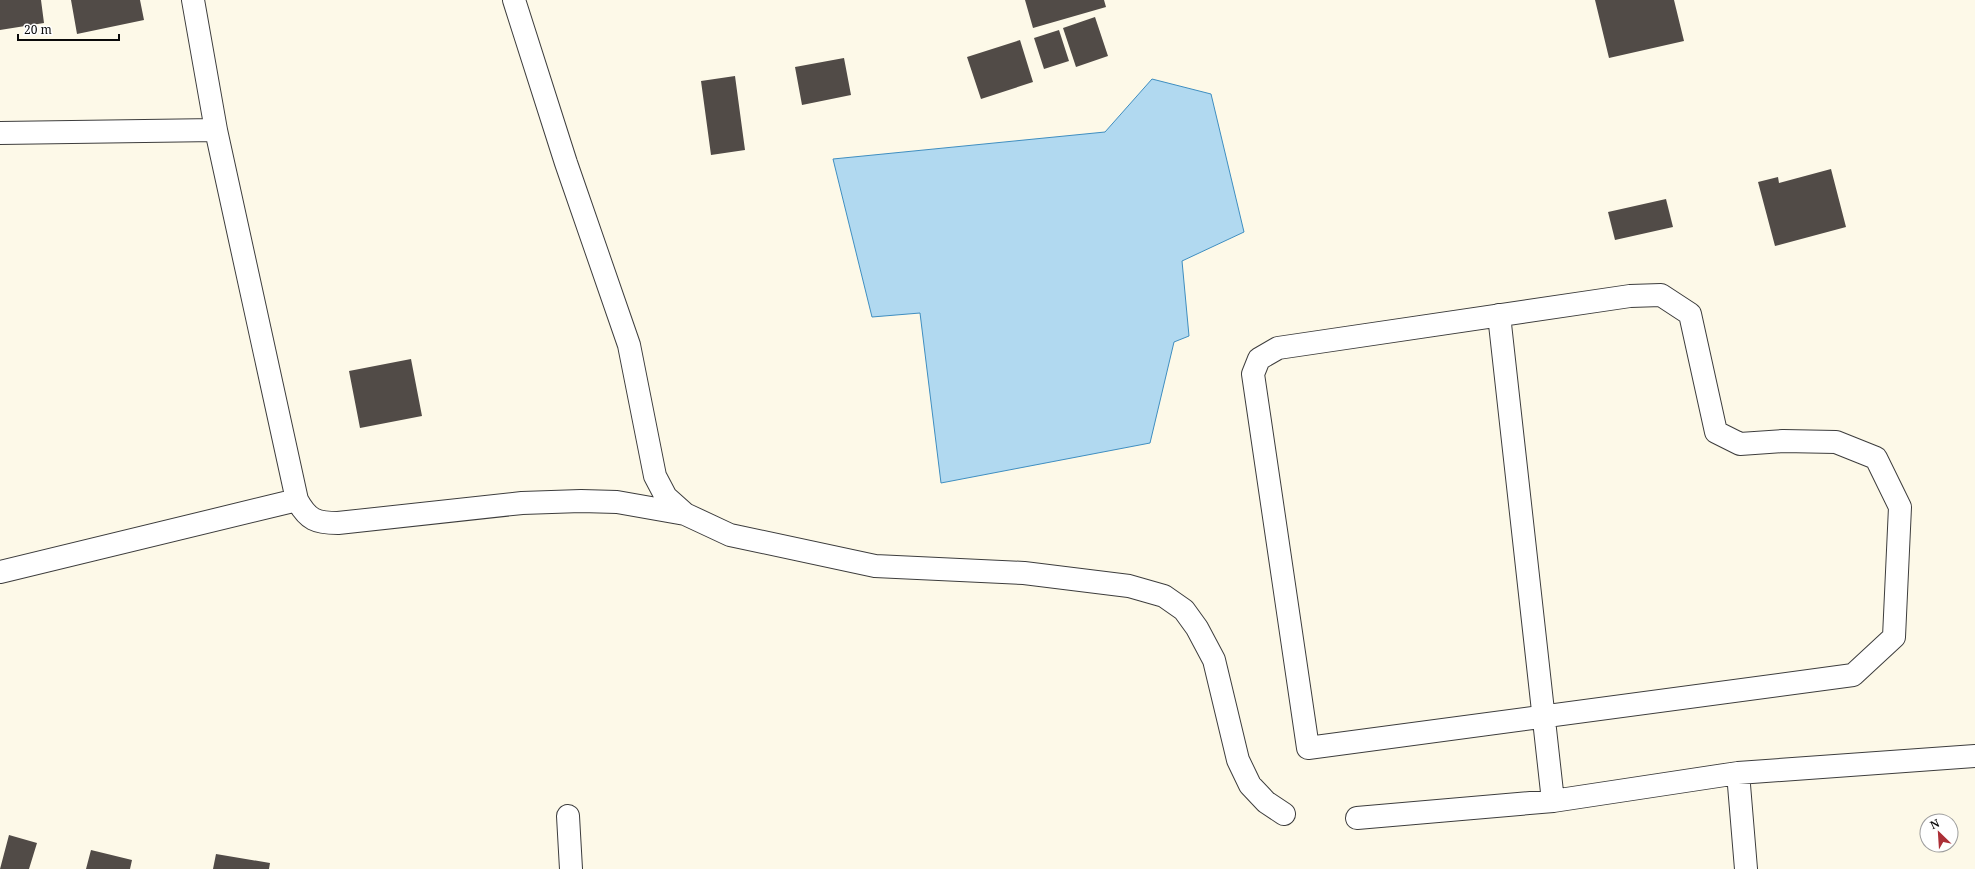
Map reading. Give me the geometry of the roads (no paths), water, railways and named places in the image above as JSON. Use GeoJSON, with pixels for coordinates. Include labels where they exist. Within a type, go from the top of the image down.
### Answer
{"type":"FeatureCollection","features":[{"type":"Feature","properties":{"kind":"street"},"geometry":{"type":"LineString","coordinates":[[193,0],[216,130],[297,500],[304,512],[313,520],[324,523],[338,523],[522,503],[581,501],[617,502],[685,514],[730,535],[875,566],[1024,573],[1129,586],[1164,596],[1184,610],[1197,628],[1214,660],[1238,760],[1250,786],[1266,802],[1284,814]]}},
{"type":"Feature","properties":{"kind":"street"},"geometry":{"type":"LineString","coordinates":[[514,0],[566,163],[629,345],[646,424],[655,476],[666,497],[685,514]]}},
{"type":"Feature","properties":{"kind":"street"},"geometry":{"type":"LineString","coordinates":[[0,133],[216,130]]}},
{"type":"Feature","properties":{"kind":"street"},"geometry":{"type":"LineString","coordinates":[[1630,296],[1661,296],[1690,314],[1716,432],[1740,444],[1783,441],[1836,442],[1876,458],[1900,508],[1894,637],[1853,675],[1308,748],[1253,374],[1259,359],[1278,348],[1498,315],[1630,296]]}},
{"type":"Feature","properties":{"kind":"street"},"geometry":{"type":"LineString","coordinates":[[1498,315],[1542,717],[1553,800]]}},
{"type":"Feature","properties":{"kind":"street"},"geometry":{"type":"LineString","coordinates":[[0,572],[297,500]]}},
{"type":"Feature","properties":{"kind":"street"},"geometry":{"type":"LineString","coordinates":[[1357,818],[1553,800],[1738,773],[1975,756]]}},
{"type":"Feature","properties":{"kind":"street"},"geometry":{"type":"LineString","coordinates":[[1738,773],[1746,869]]}},
{"type":"Feature","properties":{"kind":"street"},"geometry":{"type":"LineString","coordinates":[[568,816],[571,869]]}},
{"type":"Feature","properties":{"kind":"water"},"geometry":{"type":"Polygon","coordinates":[[[1152,79],[1211,94],[1244,232],[1182,261],[1189,336],[1174,342],[1150,443],[941,483],[920,313],[872,317],[833,159],[1105,132],[1152,79]]]}}]}
